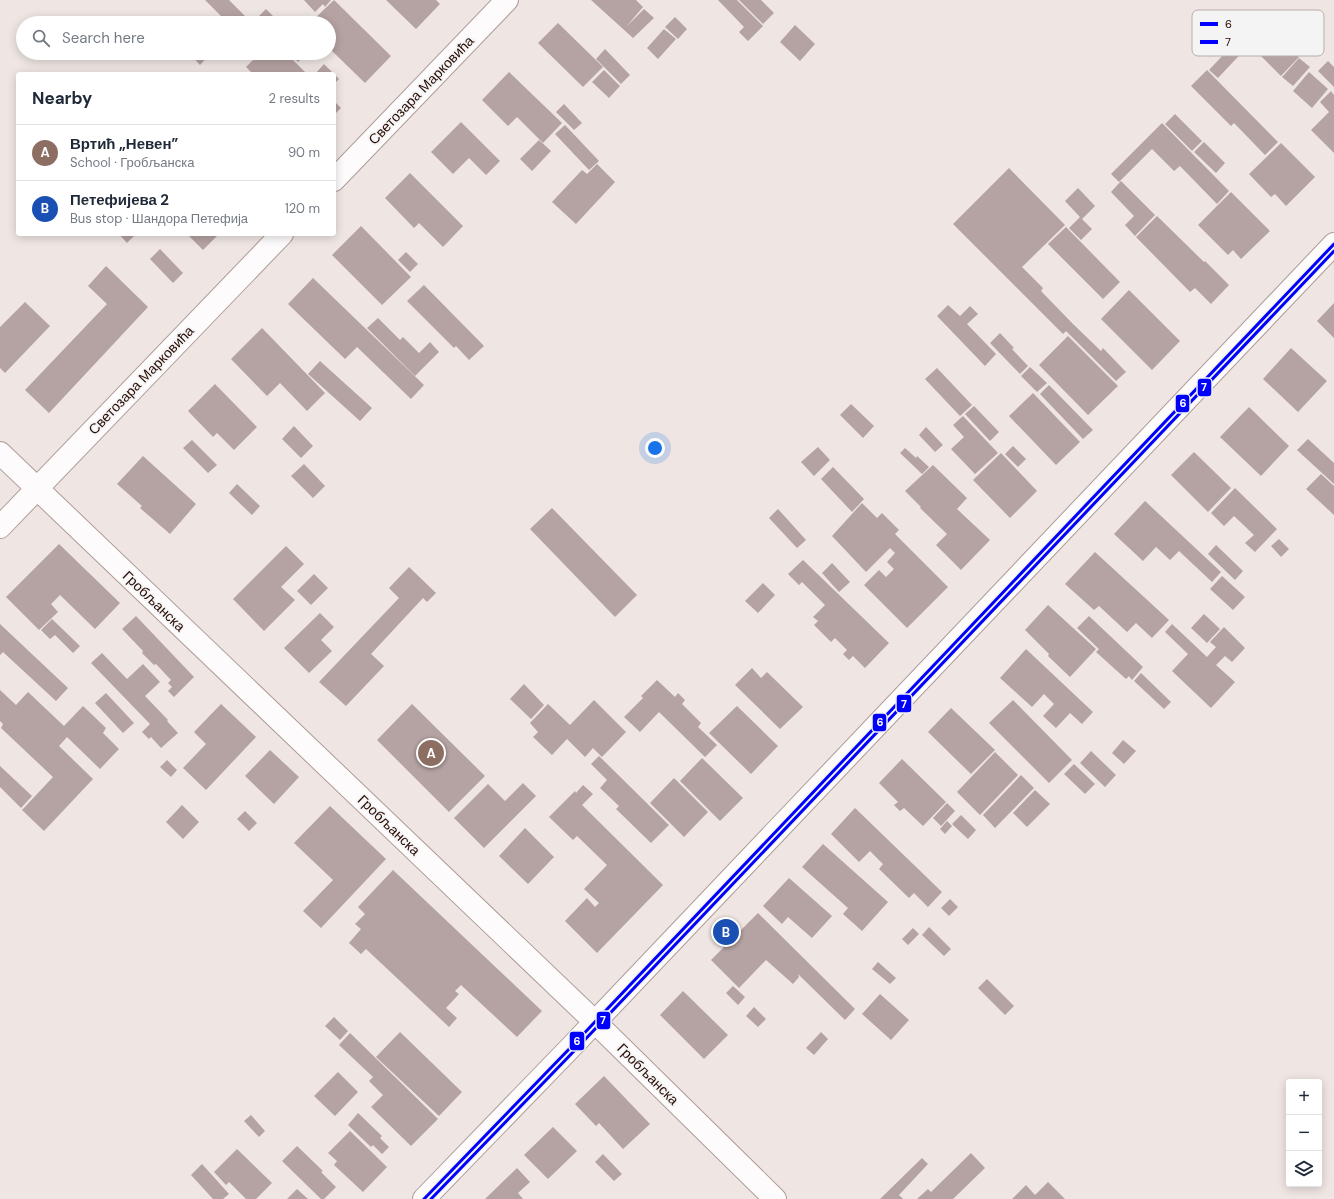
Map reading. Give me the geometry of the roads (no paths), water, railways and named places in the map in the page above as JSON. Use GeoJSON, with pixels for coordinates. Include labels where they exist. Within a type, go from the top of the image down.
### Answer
{"type":"FeatureCollection","features":[{"type":"Feature","properties":{"kind":"street","name":"Светозара Марковића"},"geometry":{"type":"LineString","coordinates":[[336,178],[508,0]]}},
{"type":"Feature","properties":{"kind":"street","name":"Светозара Марковића"},"geometry":{"type":"LineString","coordinates":[[0,527],[280,236]]}},
{"type":"Feature","properties":{"kind":"street"},"geometry":{"type":"LineString","coordinates":[[424,1199],[595,1022],[1334,244]]}},
{"type":"Feature","properties":{"kind":"street","name":"Гробљанска"},"geometry":{"type":"LineString","coordinates":[[0,453],[595,1022],[775,1199]]}},
{"type":"Feature","properties":{"kind":"place","name":"Вртић „Невен”"},"geometry":{"type":"Point","coordinates":[431,753]}},
{"type":"Feature","properties":{"kind":"place","name":"Петефијева 2"},"geometry":{"type":"Point","coordinates":[726,932]}}]}
